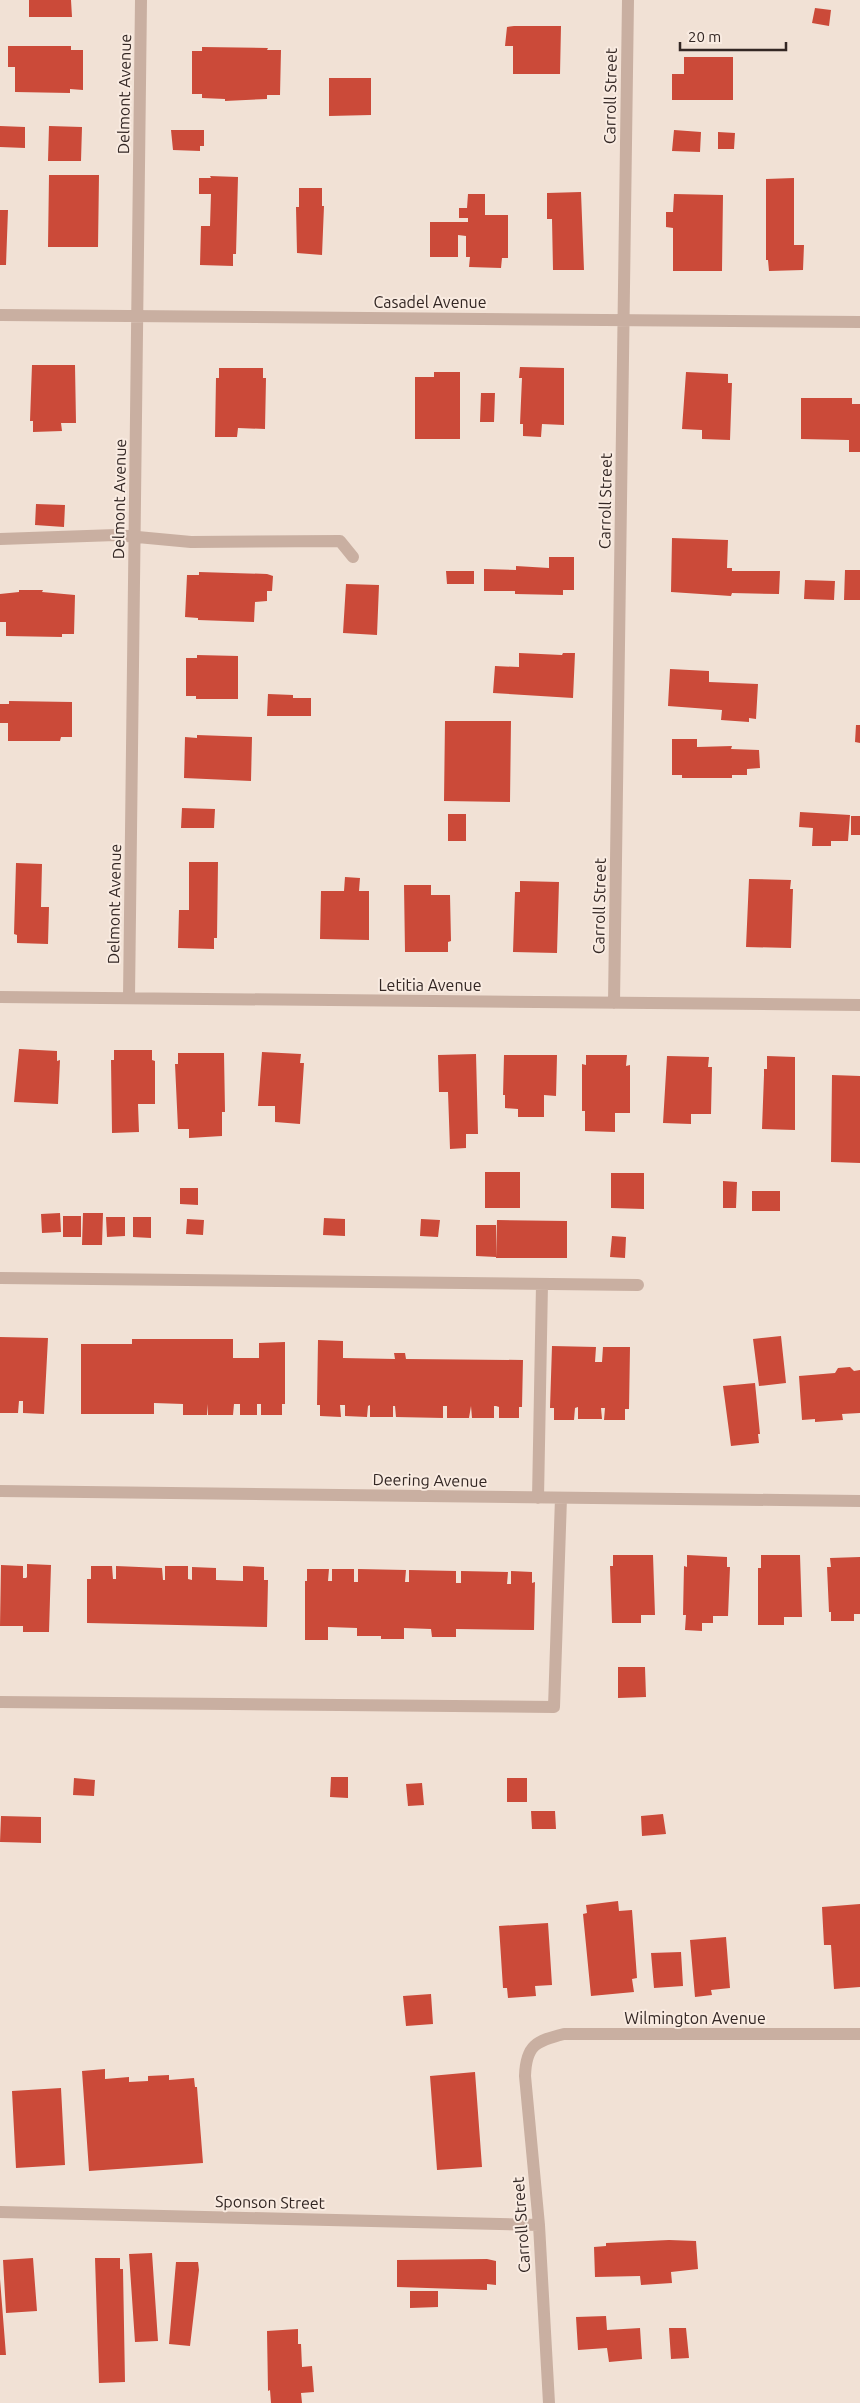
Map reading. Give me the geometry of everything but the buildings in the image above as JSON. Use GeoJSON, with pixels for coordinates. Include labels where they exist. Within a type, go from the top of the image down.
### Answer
{"type":"FeatureCollection","features":[{"type":"Feature","properties":{"kind":"street","name":"Delmont Avenue"},"geometry":{"type":"LineString","coordinates":[[129,998],[141,0]]}},
{"type":"Feature","properties":{"kind":"street","name":"Carroll Street"},"geometry":{"type":"LineString","coordinates":[[614,1002],[628,0]]}},
{"type":"Feature","properties":{"kind":"street","name":"Casadel Avenue"},"geometry":{"type":"LineString","coordinates":[[0,315],[860,322]]}},
{"type":"Feature","properties":{"kind":"street"},"geometry":{"type":"LineString","coordinates":[[0,539],[116,535],[191,542],[340,541],[353,557]]}},
{"type":"Feature","properties":{"kind":"street","name":"Letitia Avenue"},"geometry":{"type":"LineString","coordinates":[[0,997],[860,1005]]}},
{"type":"Feature","properties":{"kind":"street"},"geometry":{"type":"LineString","coordinates":[[0,1278],[638,1285]]}},
{"type":"Feature","properties":{"kind":"street"},"geometry":{"type":"LineString","coordinates":[[538,1498],[542,1284]]}},
{"type":"Feature","properties":{"kind":"street","name":"Deering Avenue"},"geometry":{"type":"LineString","coordinates":[[0,1491],[860,1501]]}},
{"type":"Feature","properties":{"kind":"street"},"geometry":{"type":"LineString","coordinates":[[0,1702],[554,1707],[561,1498]]}},
{"type":"Feature","properties":{"kind":"street","name":"Wilmington Avenue"},"geometry":{"type":"LineString","coordinates":[[532,2046],[545,2038],[564,2034],[860,2034]]}},
{"type":"Feature","properties":{"kind":"street","name":"Carroll Street"},"geometry":{"type":"LineString","coordinates":[[532,2046],[525,2061],[525,2076],[539,2225],[549,2403]]}},
{"type":"Feature","properties":{"kind":"street","name":"Sponson Street"},"geometry":{"type":"LineString","coordinates":[[0,2212],[539,2225]]}}]}
